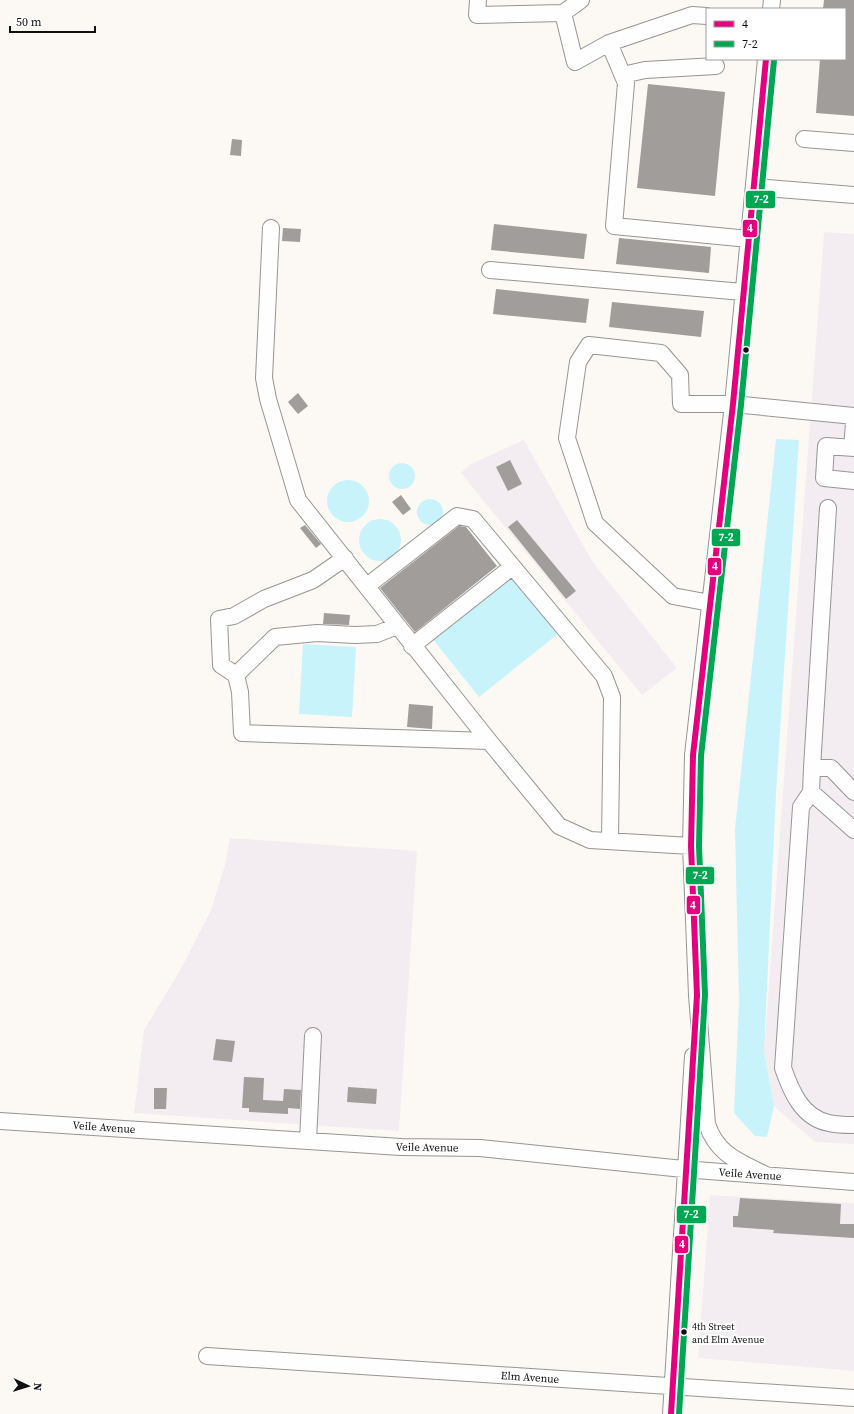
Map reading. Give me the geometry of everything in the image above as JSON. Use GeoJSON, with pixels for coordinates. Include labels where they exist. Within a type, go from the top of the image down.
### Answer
{"type":"FeatureCollection","features":[{"type":"Feature","properties":{"kind":"street"},"geometry":{"type":"LineString","coordinates":[[478,0],[477,15],[563,13],[581,0]]}},
{"type":"Feature","properties":{"kind":"street"},"geometry":{"type":"LineString","coordinates":[[563,13],[575,62],[609,43],[692,15],[706,16]]}},
{"type":"Feature","properties":{"kind":"street"},"geometry":{"type":"LineString","coordinates":[[609,43],[626,83],[614,226],[749,239]]}},
{"type":"Feature","properties":{"kind":"street"},"geometry":{"type":"LineString","coordinates":[[766,60],[733,404],[693,755],[691,846],[697,995],[707,1124],[714,1141],[729,1157],[766,1175]]}},
{"type":"Feature","properties":{"kind":"street"},"geometry":{"type":"LineString","coordinates":[[623,75],[645,70],[716,66]]}},
{"type":"Feature","properties":{"kind":"street"},"geometry":{"type":"LineString","coordinates":[[804,139],[854,143]]}},
{"type":"Feature","properties":{"kind":"street"},"geometry":{"type":"LineString","coordinates":[[754,187],[854,195]]}},
{"type":"Feature","properties":{"kind":"street"},"geometry":{"type":"LineString","coordinates":[[271,228],[264,378],[268,398],[298,500],[367,586],[412,646],[559,826],[590,840],[691,846]]}},
{"type":"Feature","properties":{"kind":"street"},"geometry":{"type":"LineString","coordinates":[[490,270],[743,292]]}},
{"type":"Feature","properties":{"kind":"street"},"geometry":{"type":"LineString","coordinates":[[710,603],[673,596],[595,523],[567,438],[578,362],[589,345],[661,353],[680,375],[681,404],[733,404],[854,416]]}},
{"type":"Feature","properties":{"kind":"street"},"geometry":{"type":"LineString","coordinates":[[854,424],[853,448],[826,446],[824,478],[854,481]]}},
{"type":"Feature","properties":{"kind":"street"},"geometry":{"type":"LineString","coordinates":[[828,508],[811,792],[801,807],[783,1068],[790,1090],[806,1112],[828,1123],[854,1125]]}},
{"type":"Feature","properties":{"kind":"street"},"geometry":{"type":"LineString","coordinates":[[367,586],[457,516],[474,519],[512,567],[604,676],[612,697],[610,840]]}},
{"type":"Feature","properties":{"kind":"street"},"geometry":{"type":"LineString","coordinates":[[345,558],[313,580],[264,599],[234,616],[219,619],[221,665],[236,675],[240,692],[242,733],[489,742]]}},
{"type":"Feature","properties":{"kind":"street"},"geometry":{"type":"LineString","coordinates":[[412,646],[512,567]]}},
{"type":"Feature","properties":{"kind":"street"},"geometry":{"type":"LineString","coordinates":[[236,675],[275,637],[317,633],[355,635],[377,634],[397,626]]}},
{"type":"Feature","properties":{"kind":"street"},"geometry":{"type":"LineString","coordinates":[[812,768],[830,768],[854,792]]}},
{"type":"Feature","properties":{"kind":"street"},"geometry":{"type":"LineString","coordinates":[[811,792],[854,830]]}},
{"type":"Feature","properties":{"kind":"street"},"geometry":{"type":"LineString","coordinates":[[671,1414],[697,995]]}},
{"type":"Feature","properties":{"kind":"street"},"geometry":{"type":"LineString","coordinates":[[308,1141],[313,1036]]}},
{"type":"Feature","properties":{"kind":"street","name":"Veile Avenue"},"geometry":{"type":"LineString","coordinates":[[0,1121],[401,1147],[480,1148],[687,1169],[854,1182]]}},
{"type":"Feature","properties":{"kind":"street","name":"Elm Avenue"},"geometry":{"type":"LineString","coordinates":[[206,1356],[854,1398]]}},
{"type":"Feature","properties":{"kind":"shaded area"},"geometry":{"type":"Polygon","coordinates":[[[824,232],[854,234],[854,1144],[815,1142],[774,1106],[764,1052],[824,232]]]}},
{"type":"Feature","properties":{"kind":"shaded area"},"geometry":{"type":"Polygon","coordinates":[[[524,440],[592,561],[677,668],[642,695],[461,473],[471,464],[524,440]]]}},
{"type":"Feature","properties":{"kind":"shaded area"},"geometry":{"type":"Polygon","coordinates":[[[230,838],[417,851],[399,1131],[134,1113],[144,1030],[181,969],[211,910],[225,865],[230,838]]]}},
{"type":"Feature","properties":{"kind":"shaded area"},"geometry":{"type":"Polygon","coordinates":[[[710,1195],[854,1203],[854,1371],[698,1358],[710,1195]]]}},
{"type":"Feature","properties":{"kind":"water"},"geometry":{"type":"Polygon","coordinates":[[[776,439],[799,440],[776,794],[764,1052],[774,1106],[767,1137],[755,1136],[734,1113],[739,1002],[735,829],[776,439]]]}},
{"type":"Feature","properties":{"kind":"water"},"geometry":{"type":"Polygon","coordinates":[[[402,463],[411,467],[415,476],[411,485],[402,489],[393,485],[389,476],[393,467],[402,463]]]}},
{"type":"Feature","properties":{"kind":"water"},"geometry":{"type":"Polygon","coordinates":[[[344,480],[352,480],[360,483],[366,489],[369,501],[366,513],[360,519],[352,522],[344,522],[336,519],[330,513],[327,505],[327,497],[330,489],[336,483],[344,480]]]}},
{"type":"Feature","properties":{"kind":"water"},"geometry":{"type":"Polygon","coordinates":[[[430,499],[439,503],[443,512],[439,521],[430,525],[421,521],[417,512],[421,503],[430,499]]]}},
{"type":"Feature","properties":{"kind":"water"},"geometry":{"type":"Polygon","coordinates":[[[376,519],[384,519],[392,522],[398,528],[401,540],[398,552],[392,558],[384,561],[376,561],[368,558],[362,552],[359,544],[359,536],[362,528],[368,522],[376,519]]]}},
{"type":"Feature","properties":{"kind":"water"},"geometry":{"type":"Polygon","coordinates":[[[510,574],[558,634],[479,697],[431,637],[510,574]]]}},
{"type":"Feature","properties":{"kind":"water"},"geometry":{"type":"Polygon","coordinates":[[[303,644],[356,647],[352,717],[299,714],[303,644]]]}},
{"type":"Feature","properties":{"kind":"building"},"geometry":{"type":"Polygon","coordinates":[[[824,0],[854,0],[854,116],[816,113],[820,60],[846,60],[846,8],[823,8],[824,0]]]}},
{"type":"Feature","properties":{"kind":"building"},"geometry":{"type":"Polygon","coordinates":[[[648,84],[725,92],[715,196],[637,188],[648,84]]]}},
{"type":"Feature","properties":{"kind":"building"},"geometry":{"type":"Polygon","coordinates":[[[232,139],[242,140],[241,156],[230,155],[232,139]]]}},
{"type":"Feature","properties":{"kind":"building"},"geometry":{"type":"Polygon","coordinates":[[[494,224],[587,234],[584,259],[491,250],[494,224]]]}},
{"type":"Feature","properties":{"kind":"building"},"geometry":{"type":"Polygon","coordinates":[[[283,228],[301,229],[300,242],[282,241],[283,228]]]}},
{"type":"Feature","properties":{"kind":"building"},"geometry":{"type":"Polygon","coordinates":[[[619,238],[711,247],[709,273],[616,264],[619,238]]]}},
{"type":"Feature","properties":{"kind":"building"},"geometry":{"type":"Polygon","coordinates":[[[496,289],[589,299],[586,323],[493,314],[496,289]]]}},
{"type":"Feature","properties":{"kind":"building"},"geometry":{"type":"Polygon","coordinates":[[[612,302],[704,311],[701,337],[609,327],[612,302]]]}},
{"type":"Feature","properties":{"kind":"building"},"geometry":{"type":"Polygon","coordinates":[[[298,393],[308,406],[298,414],[288,402],[298,393]]]}},
{"type":"Feature","properties":{"kind":"building"},"geometry":{"type":"Polygon","coordinates":[[[510,460],[522,484],[508,491],[496,467],[510,460]]]}},
{"type":"Feature","properties":{"kind":"building"},"geometry":{"type":"Polygon","coordinates":[[[401,495],[411,509],[403,515],[392,502],[401,495]]]}},
{"type":"Feature","properties":{"kind":"building"},"geometry":{"type":"Polygon","coordinates":[[[517,520],[576,591],[566,599],[508,527],[517,520]]]}},
{"type":"Feature","properties":{"kind":"building"},"geometry":{"type":"Polygon","coordinates":[[[305,525],[321,544],[316,548],[300,528],[305,525]]]}},
{"type":"Feature","properties":{"kind":"building"},"geometry":{"type":"Polygon","coordinates":[[[459,526],[466,527],[497,566],[415,632],[380,588],[459,526]]]}},
{"type":"Feature","properties":{"kind":"building"},"geometry":{"type":"Polygon","coordinates":[[[324,613],[350,615],[349,625],[323,624],[324,613]]]}},
{"type":"Feature","properties":{"kind":"building"},"geometry":{"type":"Polygon","coordinates":[[[409,704],[433,706],[432,729],[407,727],[409,704]]]}},
{"type":"Feature","properties":{"kind":"building"},"geometry":{"type":"Polygon","coordinates":[[[216,1039],[235,1041],[232,1062],[213,1060],[216,1039]]]}},
{"type":"Feature","properties":{"kind":"building"},"geometry":{"type":"Polygon","coordinates":[[[244,1077],[264,1078],[263,1100],[283,1101],[284,1089],[301,1090],[300,1109],[288,1108],[288,1114],[249,1112],[249,1108],[242,1108],[244,1077]]]}},
{"type":"Feature","properties":{"kind":"building"},"geometry":{"type":"Polygon","coordinates":[[[348,1087],[377,1089],[376,1104],[347,1102],[348,1087]]]}},
{"type":"Feature","properties":{"kind":"building"},"geometry":{"type":"Polygon","coordinates":[[[154,1088],[167,1088],[166,1109],[154,1109],[154,1088]]]}},
{"type":"Feature","properties":{"kind":"building"},"geometry":{"type":"Polygon","coordinates":[[[740,1198],[841,1204],[840,1224],[854,1224],[854,1238],[773,1233],[774,1230],[733,1227],[733,1216],[738,1216],[740,1198]]]}},
{"type":"Feature","properties":{"kind":"transit line","name":"4"},"geometry":{"type":"LineString","coordinates":[[671,1414],[697,995],[691,846],[693,755],[733,404],[766,60]]}},
{"type":"Feature","properties":{"kind":"transit line","name":"7-2"},"geometry":{"type":"LineString","coordinates":[[679,1414],[705,995],[699,846],[701,756],[741,405],[774,60]]}},
{"type":"Feature","properties":{"kind":"place","name":"4th Street and Elm Avenue"},"geometry":{"type":"Point","coordinates":[684,1332]}}]}
